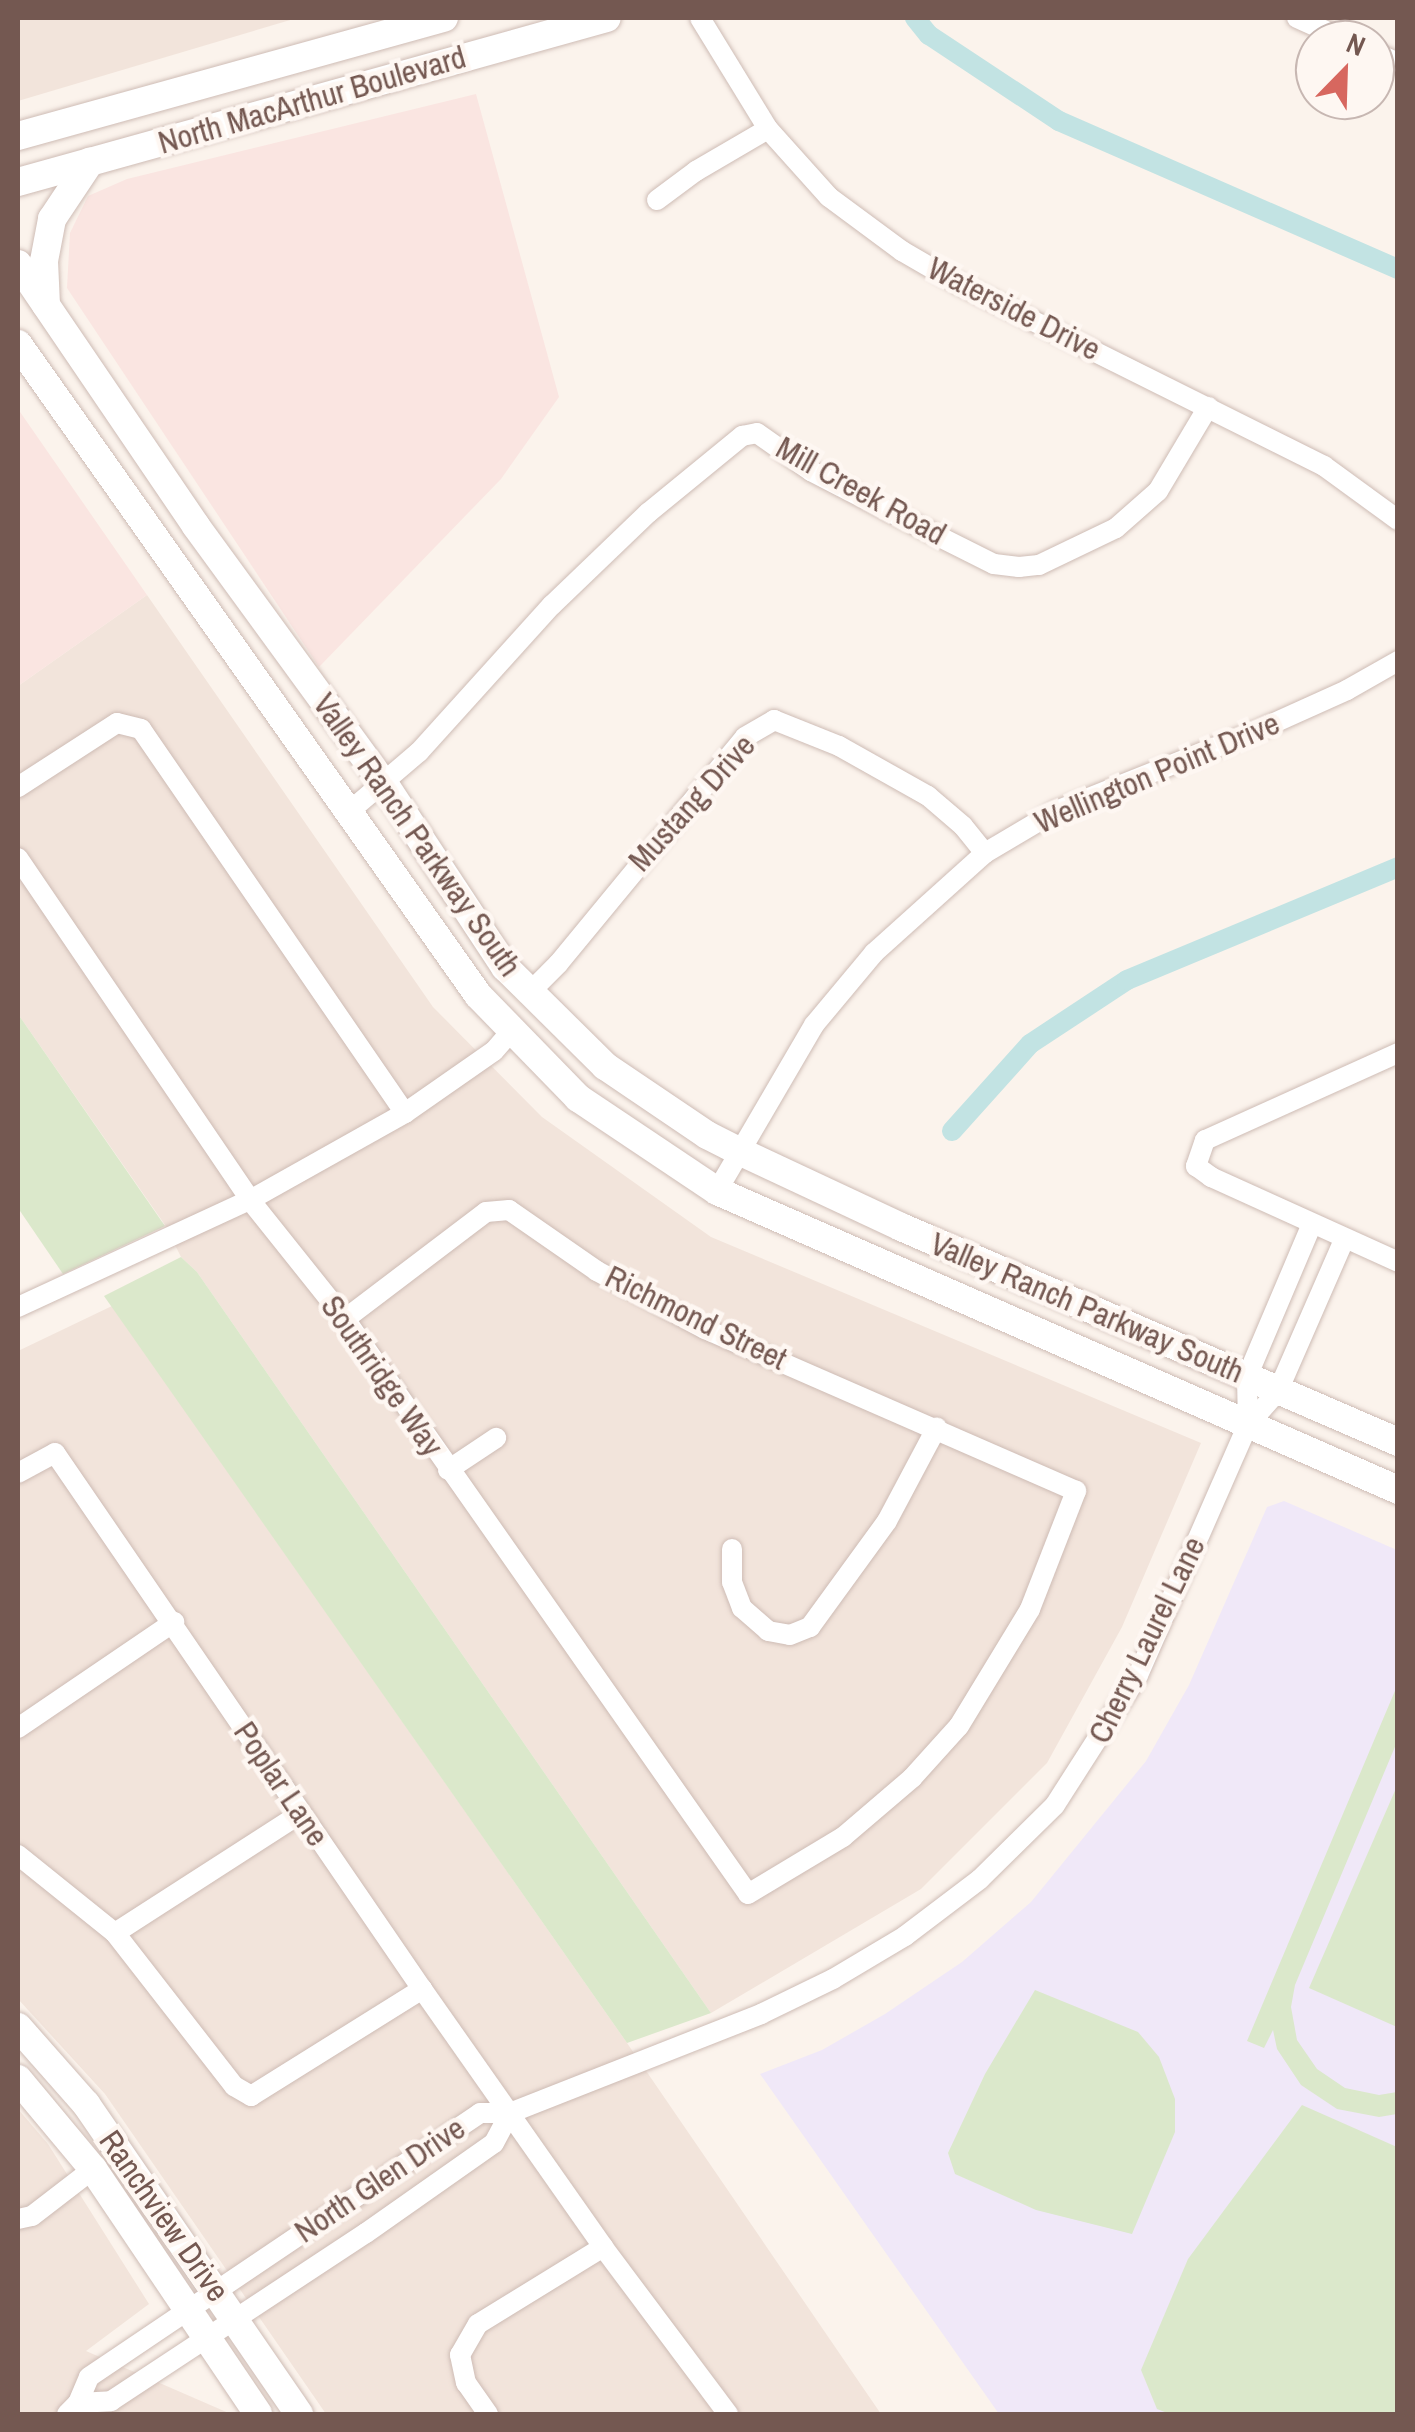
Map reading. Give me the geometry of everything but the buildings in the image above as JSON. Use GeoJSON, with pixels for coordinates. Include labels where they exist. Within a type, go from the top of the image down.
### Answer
{"type":"FeatureCollection","features":[{"type":"Feature","properties":{"kind":"street","name":"North MacArthur Boulevard"},"geometry":{"type":"LineString","coordinates":[[22,132],[444,18]]}},
{"type":"Feature","properties":{"kind":"street","name":"North MacArthur Boulevard"},"geometry":{"type":"LineString","coordinates":[[18,182],[607,18]]}},
{"type":"Feature","properties":{"kind":"street","name":"Waterside Drive"},"geometry":{"type":"LineString","coordinates":[[700,18],[768,129],[829,197],[902,251],[959,284],[1324,466],[1398,520]]}},
{"type":"Feature","properties":{"kind":"street"},"geometry":{"type":"LineString","coordinates":[[388,31],[398,76]]}},
{"type":"Feature","properties":{"kind":"street"},"geometry":{"type":"LineString","coordinates":[[657,200],[696,171],[768,129]]}},
{"type":"Feature","properties":{"kind":"street"},"geometry":{"type":"LineString","coordinates":[[46,306],[44,261],[52,218],[90,162]]}},
{"type":"Feature","properties":{"kind":"street","name":"Valley Ranch Parkway South"},"geometry":{"type":"LineString","coordinates":[[18,264],[196,526],[383,782],[505,968],[605,1066],[706,1135],[901,1228],[1398,1442]]}},
{"type":"Feature","properties":{"kind":"street","name":"Valley Ranch Parkway South"},"geometry":{"type":"LineString","coordinates":[[18,344],[159,548],[351,810],[478,995],[578,1098],[718,1192],[1398,1490]]}},
{"type":"Feature","properties":{"kind":"street","name":"Mill Creek Road"},"geometry":{"type":"LineString","coordinates":[[351,810],[419,752],[552,605],[648,513],[742,436],[757,433],[811,471],[890,512],[994,564],[1019,568],[1039,565],[1116,528],[1158,491],[1208,407]]}},
{"type":"Feature","properties":{"kind":"street"},"geometry":{"type":"LineString","coordinates":[[159,548],[196,526]]}},
{"type":"Feature","properties":{"kind":"street","name":"Wellington Point Drive"},"geometry":{"type":"LineString","coordinates":[[718,1192],[814,1025],[874,953],[984,853],[1056,811],[1269,725],[1347,690],[1398,661]]}},
{"type":"Feature","properties":{"kind":"street","name":"Mustang Drive"},"geometry":{"type":"LineString","coordinates":[[529,993],[558,964],[633,868],[745,737],[774,720],[839,746],[928,796],[963,826],[984,853]]}},
{"type":"Feature","properties":{"kind":"street"},"geometry":{"type":"LineString","coordinates":[[18,787],[117,723],[141,729],[405,1113]]}},
{"type":"Feature","properties":{"kind":"street","name":"Southridge Way"},"geometry":{"type":"LineString","coordinates":[[18,858],[250,1200],[345,1319],[748,1894]]}},
{"type":"Feature","properties":{"kind":"street"},"geometry":{"type":"LineString","coordinates":[[18,1306],[250,1200],[405,1113],[494,1051],[512,1030]]}},
{"type":"Feature","properties":{"kind":"street"},"geometry":{"type":"LineString","coordinates":[[1398,1053],[1204,1140],[1196,1166],[1211,1177],[1398,1262]]}},
{"type":"Feature","properties":{"kind":"street","name":"Richmond Street"},"geometry":{"type":"LineString","coordinates":[[345,1319],[486,1212],[508,1210],[597,1271],[705,1329],[937,1427],[1076,1491],[1030,1609],[959,1726],[912,1778],[843,1837],[748,1894]]}},
{"type":"Feature","properties":{"kind":"street"},"geometry":{"type":"LineString","coordinates":[[1248,1425],[1247,1378],[1312,1224]]}},
{"type":"Feature","properties":{"kind":"street"},"geometry":{"type":"LineString","coordinates":[[1278,1391],[1344,1240]]}},
{"type":"Feature","properties":{"kind":"street"},"geometry":{"type":"LineString","coordinates":[[1283,1296],[1314,1308]]}},
{"type":"Feature","properties":{"kind":"street","name":"Cherry Laurel Lane"},"geometry":{"type":"LineString","coordinates":[[510,2112],[760,2014],[833,1979],[905,1936],[980,1879],[1055,1805],[1138,1674],[1248,1425],[1278,1391]]}},
{"type":"Feature","properties":{"kind":"street"},"geometry":{"type":"LineString","coordinates":[[732,1549],[732,1582],[742,1608],[768,1631],[790,1636],[810,1627],[887,1520],[937,1427]]}},
{"type":"Feature","properties":{"kind":"street"},"geometry":{"type":"LineString","coordinates":[[448,1470],[496,1438]]}},
{"type":"Feature","properties":{"kind":"street","name":"Poplar Lane"},"geometry":{"type":"LineString","coordinates":[[18,1473],[55,1453],[422,1990],[603,2248],[728,2414]]}},
{"type":"Feature","properties":{"kind":"street"},"geometry":{"type":"LineString","coordinates":[[18,1728],[174,1622]]}},
{"type":"Feature","properties":{"kind":"street"},"geometry":{"type":"LineString","coordinates":[[115,1933],[300,1814]]}},
{"type":"Feature","properties":{"kind":"street"},"geometry":{"type":"LineString","coordinates":[[18,1855],[115,1933],[234,2086],[251,2096],[422,1990]]}},
{"type":"Feature","properties":{"kind":"street","name":"Ranchview Drive"},"geometry":{"type":"LineString","coordinates":[[18,2027],[86,2104],[299,2414]]}},
{"type":"Feature","properties":{"kind":"street","name":"Ranchview Drive"},"geometry":{"type":"LineString","coordinates":[[18,2079],[92,2169],[258,2414]]}},
{"type":"Feature","properties":{"kind":"street","name":"North Glen Drive"},"geometry":{"type":"LineString","coordinates":[[510,2112],[494,2143],[235,2320],[205,2336],[111,2401],[73,2409],[90,2377],[186,2308],[480,2113],[510,2112]]}},
{"type":"Feature","properties":{"kind":"street"},"geometry":{"type":"LineString","coordinates":[[18,2219],[32,2216],[92,2169]]}},
{"type":"Feature","properties":{"kind":"street"},"geometry":{"type":"LineString","coordinates":[[488,2414],[466,2382],[460,2355],[478,2324],[603,2248]]}},
{"type":"Feature","properties":{"kind":"shaded area"},"geometry":{"type":"Polygon","coordinates":[[[18,18],[297,18],[18,101],[18,18]]]}},
{"type":"Feature","properties":{"kind":"shaded area"},"geometry":{"type":"Polygon","coordinates":[[[476,94],[559,397],[501,479],[319,667],[67,288],[70,233],[88,196],[127,179],[476,94]]]}},
{"type":"Feature","properties":{"kind":"shaded area"},"geometry":{"type":"Polygon","coordinates":[[[18,409],[147,595],[18,686],[18,409]]]}},
{"type":"Feature","properties":{"kind":"shaded area"},"geometry":{"type":"Polygon","coordinates":[[[147,595],[433,1007],[542,1117],[711,1237],[1201,1443],[1122,1627],[1047,1763],[921,1889],[711,2013],[197,1272],[181,1257],[165,1225],[18,1014],[18,686],[147,595]]]}},
{"type":"Feature","properties":{"kind":"shaded area"},"geometry":{"type":"Polygon","coordinates":[[[112,1306],[881,2414],[326,2414],[105,2094],[18,1999],[18,1351],[112,1306]]]}},
{"type":"Feature","properties":{"kind":"shaded area"},"geometry":{"type":"Polygon","coordinates":[[[1284,1501],[1397,1550],[1397,2414],[999,2414],[760,2074],[822,2050],[885,2014],[962,1962],[1031,1902],[1146,1761],[1189,1685],[1267,1507],[1284,1501]]]}},
{"type":"Feature","properties":{"kind":"shaded area"},"geometry":{"type":"Polygon","coordinates":[[[18,2109],[48,2144],[149,2304],[86,2351],[231,2414],[18,2414],[18,2109]]]}},
{"type":"Feature","properties":{"kind":"green space"},"geometry":{"type":"Polygon","coordinates":[[[18,1014],[165,1226],[63,1274],[18,1208],[18,1014]]]}},
{"type":"Feature","properties":{"kind":"green space"},"geometry":{"type":"Polygon","coordinates":[[[181,1257],[197,1272],[711,2013],[627,2043],[104,1296],[181,1257]]]}},
{"type":"Feature","properties":{"kind":"green space"},"geometry":{"type":"Polygon","coordinates":[[[1397,1686],[1397,1742],[1295,1985],[1291,2007],[1297,2040],[1317,2069],[1345,2088],[1379,2095],[1397,2092],[1397,2114],[1379,2117],[1337,2109],[1301,2085],[1277,2049],[1273,2030],[1264,2048],[1247,2041],[1397,1686]]]}},
{"type":"Feature","properties":{"kind":"green space"},"geometry":{"type":"Polygon","coordinates":[[[1397,1786],[1397,2027],[1309,1988],[1397,1786]]]}},
{"type":"Feature","properties":{"kind":"green space"},"geometry":{"type":"Polygon","coordinates":[[[1035,1990],[1138,2032],[1159,2057],[1175,2099],[1175,2132],[1132,2234],[1036,2210],[955,2174],[948,2153],[985,2074],[1035,1990]]]}},
{"type":"Feature","properties":{"kind":"green space"},"geometry":{"type":"Polygon","coordinates":[[[1302,2105],[1397,2147],[1397,2414],[1170,2414],[1157,2409],[1141,2370],[1188,2259],[1302,2105]]]}},
{"type":"Feature","properties":{"kind":"waterway"},"geometry":{"type":"LineString","coordinates":[[915,18],[929,35],[1059,121],[1398,269]]}},
{"type":"Feature","properties":{"kind":"waterway"},"geometry":{"type":"LineString","coordinates":[[952,1131],[1030,1044],[1127,980],[1398,867]]}}]}
